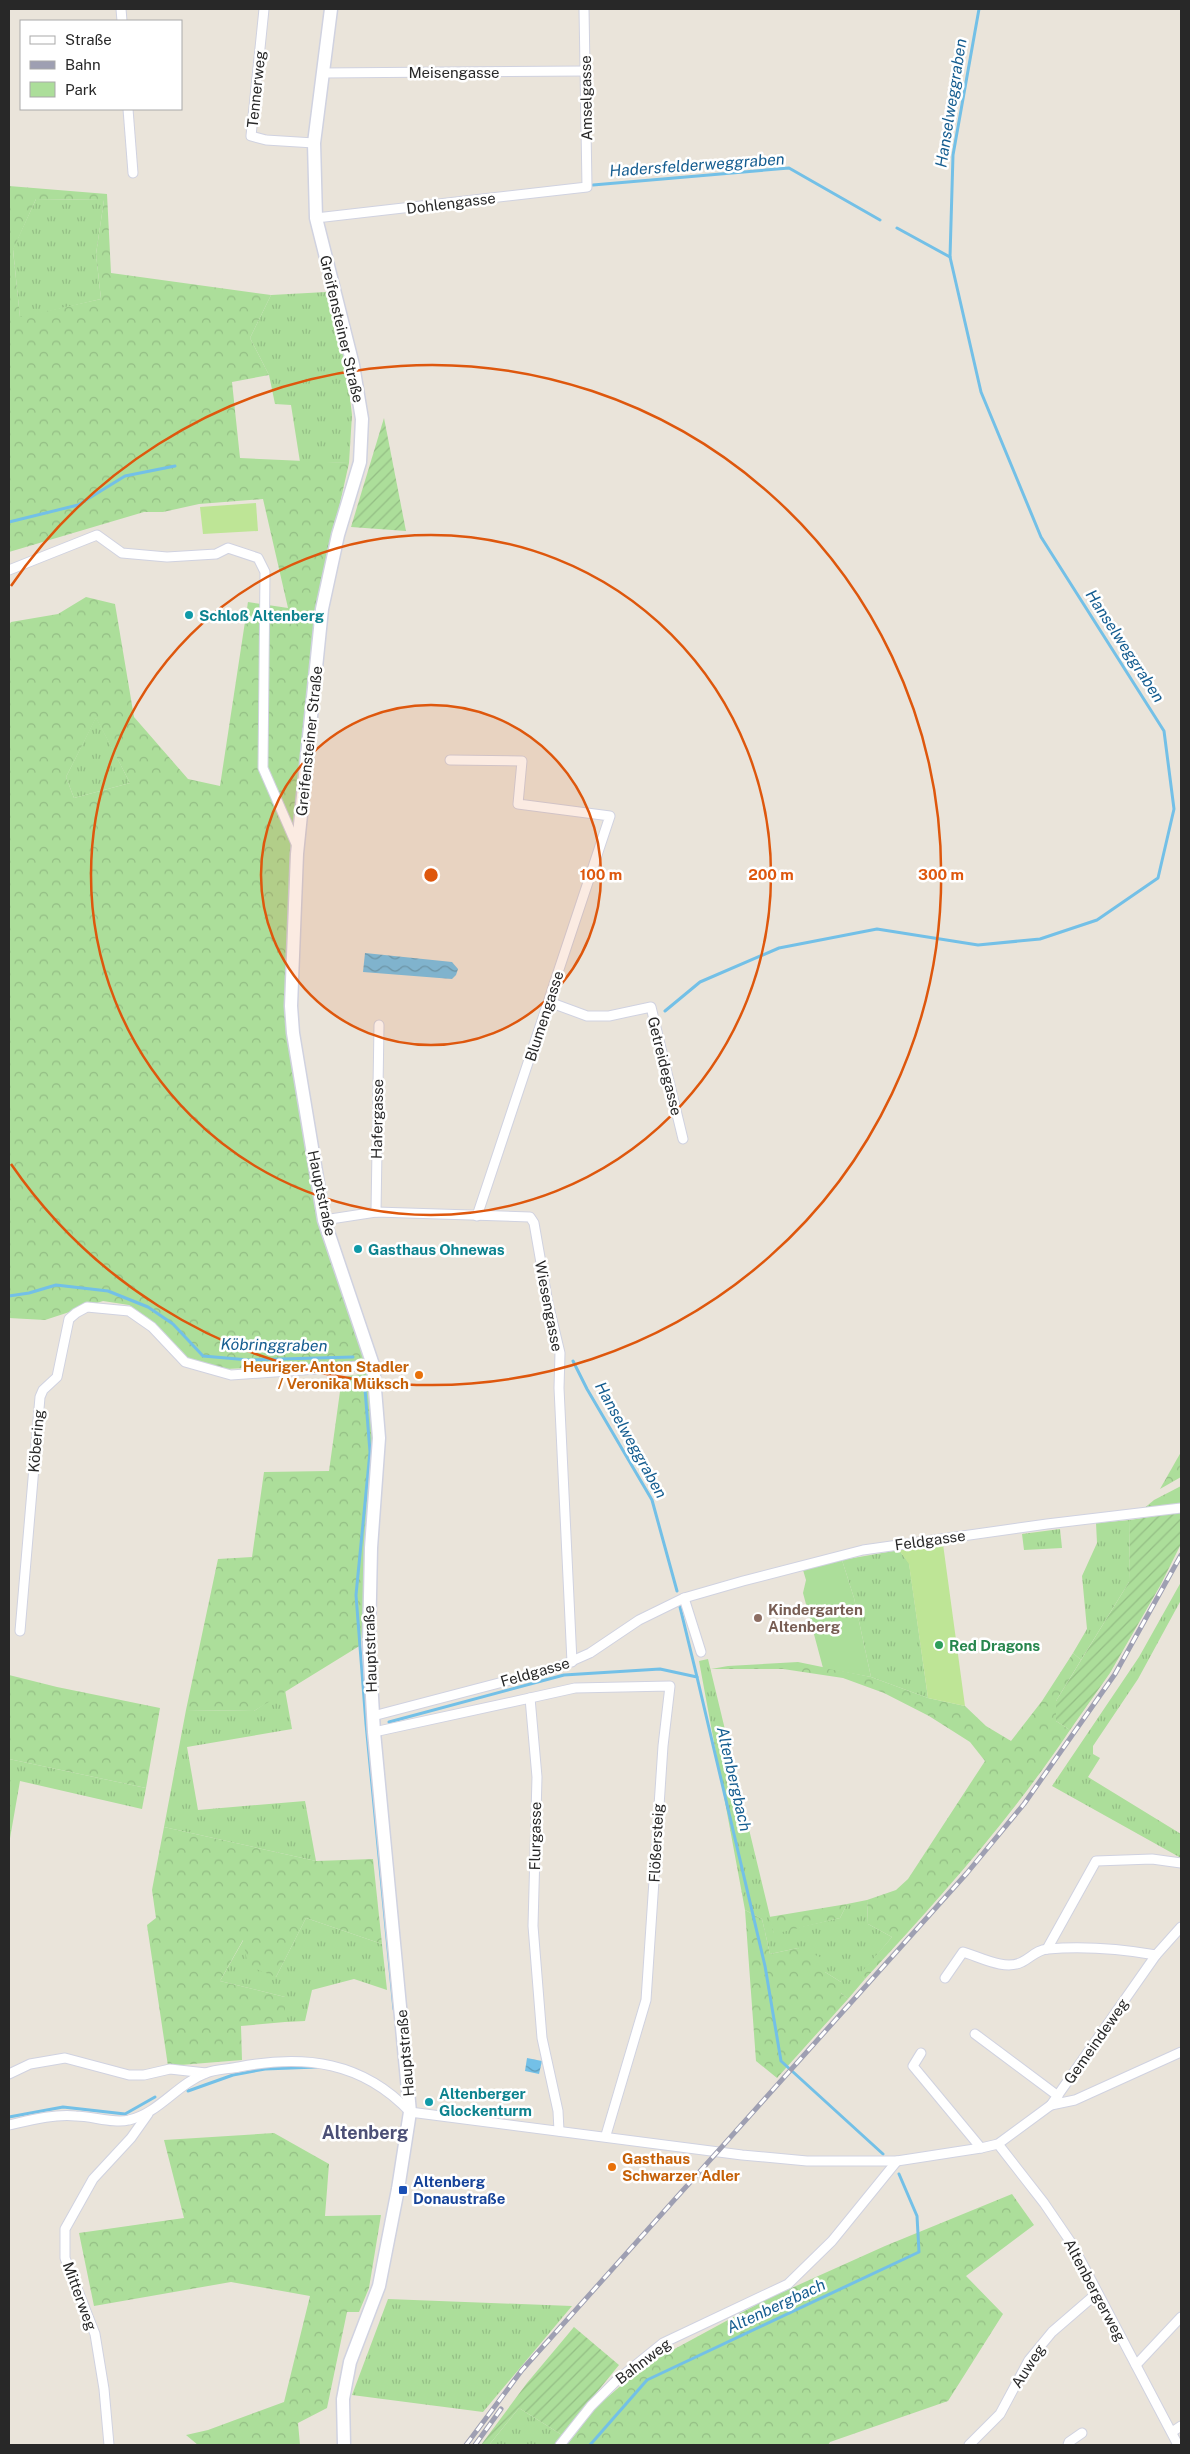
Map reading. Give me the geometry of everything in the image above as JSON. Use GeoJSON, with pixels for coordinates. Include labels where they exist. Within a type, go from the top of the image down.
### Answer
{"type":"FeatureCollection","features":[{"type":"Feature","properties":{"kind":"main road","name":"Greifensteiner Straße"},"geometry":{"type":"LineString","coordinates":[[298,851],[322,609],[338,535],[360,462],[362,418],[353,364],[316,218],[314,143],[331,9]]}},
{"type":"Feature","properties":{"kind":"main road","name":"Hauptstraße"},"geometry":{"type":"LineString","coordinates":[[298,851],[291,1006],[293,1033],[324,1220],[373,1365],[379,1438],[368,1614],[373,1716],[410,2112],[379,2286],[348,2371],[343,2399],[344,2445]]}},
{"type":"Feature","properties":{"kind":"street","name":"Tennerweg"},"geometry":{"type":"LineString","coordinates":[[264,9],[251,136],[266,140],[314,143]]}},
{"type":"Feature","properties":{"kind":"street","name":"Amselgasse"},"geometry":{"type":"LineString","coordinates":[[584,9],[587,187]]}},
{"type":"Feature","properties":{"kind":"street","name":"Meisengasse"},"geometry":{"type":"LineString","coordinates":[[323,73],[586,71]]}},
{"type":"Feature","properties":{"kind":"street"},"geometry":{"type":"LineString","coordinates":[[128,110],[133,173]]}},
{"type":"Feature","properties":{"kind":"street","name":"Dohlengasse"},"geometry":{"type":"LineString","coordinates":[[316,218],[587,187]]}},
{"type":"Feature","properties":{"kind":"street"},"geometry":{"type":"LineString","coordinates":[[9,570],[97,536],[122,553],[167,557],[216,554],[228,548],[258,558],[265,572],[263,768],[298,851]]}},
{"type":"Feature","properties":{"kind":"street","name":"Blumengasse"},"geometry":{"type":"LineString","coordinates":[[450,760],[522,760],[518,804],[610,816],[477,1216]]}},
{"type":"Feature","properties":{"kind":"street","name":"Getreidegasse"},"geometry":{"type":"LineString","coordinates":[[549,1002],[587,1016],[609,1016],[651,1007],[683,1139]]}},
{"type":"Feature","properties":{"kind":"street","name":"Hafergasse"},"geometry":{"type":"LineString","coordinates":[[376,1212],[379,1025]]}},
{"type":"Feature","properties":{"kind":"street","name":"Wiesengasse"},"geometry":{"type":"LineString","coordinates":[[324,1220],[376,1212],[530,1218],[534,1223],[548,1303],[560,1353],[559,1388],[572,1662]]}},
{"type":"Feature","properties":{"kind":"street","name":"Köbering"},"geometry":{"type":"LineString","coordinates":[[20,1631],[40,1397],[43,1390],[57,1377],[69,1320],[76,1312],[87,1307],[129,1312],[152,1327],[185,1362],[231,1374],[373,1365]]}},
{"type":"Feature","properties":{"kind":"street","name":"Feldgasse"},"geometry":{"type":"LineString","coordinates":[[373,1716],[572,1662],[590,1653],[639,1620],[684,1598],[863,1550],[1047,1524],[1181,1508]]}},
{"type":"Feature","properties":{"kind":"street"},"geometry":{"type":"LineString","coordinates":[[684,1598],[702,1652]]}},
{"type":"Feature","properties":{"kind":"street","name":"Flößersteig"},"geometry":{"type":"LineString","coordinates":[[530,1698],[575,1688],[670,1686],[663,1746],[646,2000],[606,2135]]}},
{"type":"Feature","properties":{"kind":"street"},"geometry":{"type":"LineString","coordinates":[[374,1732],[530,1698]]}},
{"type":"Feature","properties":{"kind":"street","name":"Flurgasse"},"geometry":{"type":"LineString","coordinates":[[530,1698],[537,1777],[534,1926],[542,2038],[558,2111],[559,2131]]}},
{"type":"Feature","properties":{"kind":"street"},"geometry":{"type":"LineString","coordinates":[[1047,1949],[1096,1861],[1152,1859],[1181,1863]]}},
{"type":"Feature","properties":{"kind":"street","name":"Gemeindeweg"},"geometry":{"type":"LineString","coordinates":[[998,2144],[1051,2105],[1156,1955],[1181,1927]]}},
{"type":"Feature","properties":{"kind":"street"},"geometry":{"type":"LineString","coordinates":[[945,1978],[963,1952],[1009,1966],[1022,1962],[1032,1953],[1047,1949],[1119,1949],[1156,1955]]}},
{"type":"Feature","properties":{"kind":"street"},"geometry":{"type":"LineString","coordinates":[[975,2034],[1058,2096]]}},
{"type":"Feature","properties":{"kind":"street"},"geometry":{"type":"LineString","coordinates":[[1051,2105],[1075,2100],[1181,2052]]}},
{"type":"Feature","properties":{"kind":"street"},"geometry":{"type":"LineString","coordinates":[[920,2053],[913,2066],[981,2148]]}},
{"type":"Feature","properties":{"kind":"street"},"geometry":{"type":"LineString","coordinates":[[9,2074],[30,2064],[65,2058],[129,2075],[144,2075],[170,2069],[206,2073],[264,2062],[321,2062],[348,2070],[374,2083],[396,2097],[410,2112],[559,2131],[606,2135],[742,2155],[808,2161],[897,2161],[998,2144]]}},
{"type":"Feature","properties":{"kind":"street"},"geometry":{"type":"LineString","coordinates":[[9,2125],[51,2116],[75,2115],[127,2121],[148,2114],[164,2099],[206,2073]]}},
{"type":"Feature","properties":{"kind":"street","name":"Mitterweg"},"geometry":{"type":"LineString","coordinates":[[109,2445],[104,2389],[94,2334],[66,2258],[65,2228],[93,2179],[131,2138],[148,2114]]}},
{"type":"Feature","properties":{"kind":"street","name":"Altenbergerweg"},"geometry":{"type":"LineString","coordinates":[[998,2144],[1044,2203],[1072,2244],[1096,2294],[1178,2445]]}},
{"type":"Feature","properties":{"kind":"street","name":"Bahnweg"},"geometry":{"type":"LineString","coordinates":[[560,2445],[591,2406],[616,2381],[663,2343],[788,2284],[832,2242],[897,2161]]}},
{"type":"Feature","properties":{"kind":"street","name":"Auweg"},"geometry":{"type":"LineString","coordinates":[[968,2445],[1000,2414],[1029,2360],[1052,2332],[1096,2294]]}},
{"type":"Feature","properties":{"kind":"street"},"geometry":{"type":"LineString","coordinates":[[1136,2365],[1181,2316]]}},
{"type":"Feature","properties":{"kind":"street"},"geometry":{"type":"LineString","coordinates":[[1172,2432],[1181,2426]]}},
{"type":"Feature","properties":{"kind":"street"},"geometry":{"type":"LineString","coordinates":[[1068,2445],[1069,2442],[1082,2433]]}},
{"type":"Feature","properties":{"kind":"green space"},"geometry":{"type":"Polygon","coordinates":[[[9,186],[107,194],[111,273],[271,295],[250,338],[269,375],[232,382],[240,458],[349,463],[321,588],[294,837],[267,767],[268,605],[288,608],[263,499],[199,504],[163,512],[144,512],[9,552],[9,186]],[[36,199],[13,250],[20,317],[101,299],[96,254],[104,200],[36,199]]]}},
{"type":"Feature","properties":{"kind":"green space"},"geometry":{"type":"Polygon","coordinates":[[[36,199],[104,200],[96,254],[101,299],[20,318],[13,249],[36,199]]]}},
{"type":"Feature","properties":{"kind":"green space"},"geometry":{"type":"Polygon","coordinates":[[[326,292],[346,364],[352,415],[349,463],[300,462],[291,405],[275,404],[269,375],[250,338],[271,295],[326,292]]]}},
{"type":"Feature","properties":{"kind":"green space"},"geometry":{"type":"Polygon","coordinates":[[[384,418],[406,531],[351,527],[384,418]]]}},
{"type":"Feature","properties":{"kind":"green space"},"geometry":{"type":"Polygon","coordinates":[[[256,503],[258,531],[203,534],[200,507],[256,503]]]}},
{"type":"Feature","properties":{"kind":"green space"},"geometry":{"type":"Polygon","coordinates":[[[86,597],[115,604],[134,717],[188,779],[220,786],[248,602],[261,604],[259,769],[294,851],[285,1009],[321,1220],[367,1362],[226,1369],[186,1359],[148,1318],[129,1305],[103,1301],[45,1320],[9,1318],[9,625],[11,622],[58,614],[86,597]],[[96,718],[66,777],[74,798],[130,783],[96,718]]]}},
{"type":"Feature","properties":{"kind":"green space"},"geometry":{"type":"Polygon","coordinates":[[[96,717],[130,783],[74,798],[66,777],[96,717]]]}},
{"type":"Feature","properties":{"kind":"green space"},"geometry":{"type":"Polygon","coordinates":[[[368,1373],[374,1462],[361,1645],[254,1711],[186,1710],[218,1559],[252,1557],[264,1472],[329,1471],[342,1377],[368,1373]]]}},
{"type":"Feature","properties":{"kind":"green space"},"geometry":{"type":"Polygon","coordinates":[[[1181,1452],[1181,1477],[1160,1489],[1181,1452]]]}},
{"type":"Feature","properties":{"kind":"green space"},"geometry":{"type":"Polygon","coordinates":[[[1181,1486],[1181,1505],[1142,1510],[1154,1500],[1181,1486]]]}},
{"type":"Feature","properties":{"kind":"green space"},"geometry":{"type":"Polygon","coordinates":[[[1181,1512],[1181,1544],[1160,1586],[1110,1673],[1070,1730],[1056,1721],[1056,1701],[1129,1582],[1130,1520],[1181,1512]]]}},
{"type":"Feature","properties":{"kind":"green space"},"geometry":{"type":"Polygon","coordinates":[[[1130,1520],[1129,1582],[1081,1660],[1073,1653],[1087,1629],[1082,1576],[1097,1543],[1096,1523],[1130,1520]]]}},
{"type":"Feature","properties":{"kind":"green space"},"geometry":{"type":"Polygon","coordinates":[[[1060,1529],[1062,1548],[1024,1550],[1022,1534],[1060,1529]]]}},
{"type":"Feature","properties":{"kind":"green space","name":"Red Dragons"},"geometry":{"type":"Polygon","coordinates":[[[943,1544],[965,1706],[928,1698],[909,1564],[899,1550],[943,1544]]]}},
{"type":"Feature","properties":{"kind":"green space"},"geometry":{"type":"Polygon","coordinates":[[[899,1550],[909,1563],[928,1698],[871,1677],[854,1598],[842,1560],[899,1550]]]}},
{"type":"Feature","properties":{"kind":"green space"},"geometry":{"type":"Polygon","coordinates":[[[842,1560],[854,1598],[871,1677],[823,1668],[803,1593],[806,1580],[803,1570],[842,1560]]]}},
{"type":"Feature","properties":{"kind":"green space"},"geometry":{"type":"Polygon","coordinates":[[[1181,1582],[1181,1600],[1138,1679],[1093,1746],[1093,1754],[1100,1758],[1088,1777],[1181,1834],[1181,1858],[1052,1786],[1139,1657],[1181,1582]]]}},
{"type":"Feature","properties":{"kind":"green space"},"geometry":{"type":"Polygon","coordinates":[[[1073,1653],[1081,1660],[1056,1701],[1056,1721],[1070,1730],[998,1828],[865,1979],[860,1974],[892,1937],[868,1924],[867,1900],[896,1890],[908,1879],[985,1761],[970,1742],[929,1716],[884,1693],[843,1678],[783,1669],[711,1669],[728,1666],[798,1662],[871,1677],[928,1698],[965,1706],[986,1726],[1011,1741],[1042,1701],[1073,1653]]]}},
{"type":"Feature","properties":{"kind":"green space"},"geometry":{"type":"Polygon","coordinates":[[[708,1659],[774,1933],[840,1918],[847,1904],[867,1900],[868,1924],[892,1937],[861,1974],[865,1979],[848,1999],[841,1993],[841,1982],[825,1972],[798,1948],[770,1954],[762,1919],[745,1910],[699,1661],[708,1659]]]}},
{"type":"Feature","properties":{"kind":"green space"},"geometry":{"type":"Polygon","coordinates":[[[9,1675],[160,1708],[146,1788],[9,1759],[9,1675]]]}},
{"type":"Feature","properties":{"kind":"green space"},"geometry":{"type":"Polygon","coordinates":[[[285,1690],[292,1729],[187,1747],[198,1810],[305,1801],[316,1861],[164,1827],[186,1710],[254,1711],[285,1690]]]}},
{"type":"Feature","properties":{"kind":"green space"},"geometry":{"type":"Polygon","coordinates":[[[9,1759],[146,1788],[142,1809],[20,1781],[9,1844],[9,1759]]]}},
{"type":"Feature","properties":{"kind":"green space"},"geometry":{"type":"Polygon","coordinates":[[[164,1827],[316,1861],[373,1859],[382,1944],[306,1918],[276,1977],[248,1966],[243,1940],[220,1981],[285,1997],[285,2022],[241,2026],[242,2060],[168,2066],[147,1925],[156,1918],[152,1890],[164,1827]]]}},
{"type":"Feature","properties":{"kind":"green space"},"geometry":{"type":"Polygon","coordinates":[[[847,1904],[840,1918],[774,1934],[769,1917],[847,1904]]]}},
{"type":"Feature","properties":{"kind":"green space"},"geometry":{"type":"Polygon","coordinates":[[[745,1910],[762,1919],[770,1954],[798,1948],[825,1959],[825,1972],[841,1982],[841,1993],[848,1999],[777,2078],[756,2061],[745,1910]]]}},
{"type":"Feature","properties":{"kind":"green space"},"geometry":{"type":"Polygon","coordinates":[[[306,1918],[382,1944],[387,1990],[354,1979],[312,1990],[305,2021],[285,2022],[285,1997],[220,1981],[244,1939],[276,1977],[306,1918]]]}},
{"type":"Feature","properties":{"kind":"green space"},"geometry":{"type":"Polygon","coordinates":[[[274,2133],[329,2164],[325,2216],[381,2215],[369,2288],[359,2312],[347,2312],[327,2408],[298,2423],[300,2445],[198,2445],[186,2435],[208,2430],[284,2402],[310,2296],[231,2282],[94,2306],[79,2233],[184,2218],[164,2140],[274,2133]]]}},
{"type":"Feature","properties":{"kind":"green space"},"geometry":{"type":"Polygon","coordinates":[[[1012,2194],[1034,2225],[966,2276],[1003,2314],[948,2401],[830,2442],[828,2445],[567,2445],[596,2407],[645,2365],[767,2299],[885,2246],[1012,2194]]]}},
{"type":"Feature","properties":{"kind":"green space"},"geometry":{"type":"Polygon","coordinates":[[[388,2299],[572,2306],[483,2412],[352,2395],[388,2299]]]}},
{"type":"Feature","properties":{"kind":"green space"},"geometry":{"type":"Polygon","coordinates":[[[574,2327],[619,2365],[562,2435],[519,2408],[489,2445],[481,2445],[527,2383],[574,2327]]]}},
{"type":"Feature","properties":{"kind":"green space"},"geometry":{"type":"Polygon","coordinates":[[[519,2408],[562,2435],[555,2445],[489,2445],[519,2408]]]}},
{"type":"Feature","properties":{"kind":"water"},"geometry":{"type":"Polygon","coordinates":[[[365,953],[452,962],[458,969],[452,979],[363,972],[365,953]]]}},
{"type":"Feature","properties":{"kind":"water"},"geometry":{"type":"Polygon","coordinates":[[[527,2058],[542,2061],[539,2074],[525,2071],[527,2058]]]}},
{"type":"Feature","properties":{"kind":"waterway","name":"Hanselweggraben"},"geometry":{"type":"LineString","coordinates":[[665,1011],[700,982],[779,948],[877,929],[978,945],[1040,939],[1097,920],[1158,878],[1174,809],[1164,731],[1041,537],[981,392],[950,257],[953,155],[979,9]]}},
{"type":"Feature","properties":{"kind":"waterway","name":"Hadersfelderweggraben"},"geometry":{"type":"LineString","coordinates":[[593,185],[789,168],[880,220]]}},
{"type":"Feature","properties":{"kind":"waterway","name":"Hadersfelderweggraben"},"geometry":{"type":"LineString","coordinates":[[897,228],[950,257]]}},
{"type":"Feature","properties":{"kind":"waterway"},"geometry":{"type":"LineString","coordinates":[[9,522],[78,505],[125,476],[175,466]]}},
{"type":"Feature","properties":{"kind":"waterway","name":"Köbringgraben"},"geometry":{"type":"LineString","coordinates":[[9,1296],[29,1293],[56,1285],[108,1291],[148,1307],[173,1324],[203,1356],[249,1360],[353,1357]]}},
{"type":"Feature","properties":{"kind":"waterway","name":"Hanselweggraben"},"geometry":{"type":"LineString","coordinates":[[573,1361],[587,1389],[652,1500],[677,1591]]}},
{"type":"Feature","properties":{"kind":"waterway","name":"Köbringgraben"},"geometry":{"type":"LineString","coordinates":[[364,1377],[370,1452],[356,1595],[366,1724],[394,2009]]}},
{"type":"Feature","properties":{"kind":"waterway","name":"Hanselweggraben"},"geometry":{"type":"LineString","coordinates":[[680,1607],[697,1677]]}},
{"type":"Feature","properties":{"kind":"waterway","name":"Altenbergbach"},"geometry":{"type":"LineString","coordinates":[[389,1722],[564,1675],[660,1669],[697,1677],[765,1966],[781,2061],[883,2154]]}},
{"type":"Feature","properties":{"kind":"waterway","name":"Altenbergbach"},"geometry":{"type":"LineString","coordinates":[[188,2091],[233,2075],[265,2069],[317,2067]]}},
{"type":"Feature","properties":{"kind":"waterway","name":"Altenbergbach"},"geometry":{"type":"LineString","coordinates":[[9,2117],[63,2107],[125,2114],[155,2097]]}},
{"type":"Feature","properties":{"kind":"waterway","name":"Altenbergbach"},"geometry":{"type":"LineString","coordinates":[[590,2445],[647,2380],[919,2252],[917,2216],[899,2174]]}},
{"type":"Feature","properties":{"kind":"railway"},"geometry":{"type":"LineString","coordinates":[[466,2445],[522,2370],[967,1873],[1024,1804],[1115,1674],[1181,1555]]}},
{"type":"Feature","properties":{"kind":"railway"},"geometry":{"type":"LineString","coordinates":[[475,2445],[501,2409]]}},
{"type":"Feature","properties":{"kind":"place","name":"Schloß Altenberg"},"geometry":{"type":"Point","coordinates":[189,615]}},
{"type":"Feature","properties":{"kind":"place","name":"Gasthaus Ohnewas"},"geometry":{"type":"Point","coordinates":[358,1249]}},
{"type":"Feature","properties":{"kind":"place","name":"Heuriger Anton Stadler / Veronika Müksch"},"geometry":{"type":"Point","coordinates":[419,1375]}},
{"type":"Feature","properties":{"kind":"place","name":"Kindergarten Altenberg"},"geometry":{"type":"Point","coordinates":[758,1618]}},
{"type":"Feature","properties":{"kind":"place","name":"Red Dragons"},"geometry":{"type":"Point","coordinates":[939,1645]}},
{"type":"Feature","properties":{"kind":"place","name":"Altenberger Glockenturm"},"geometry":{"type":"Point","coordinates":[429,2102]}},
{"type":"Feature","properties":{"kind":"place","name":"Gasthaus Schwarzer Adler"},"geometry":{"type":"Point","coordinates":[612,2167]}},
{"type":"Feature","properties":{"kind":"place","name":"Altenberg Donaustraße"},"geometry":{"type":"Point","coordinates":[403,2190]}},
{"type":"Feature","properties":{"kind":"district","name":"Altenberg"},"geometry":{"type":"Point","coordinates":[365,2132]}}]}
